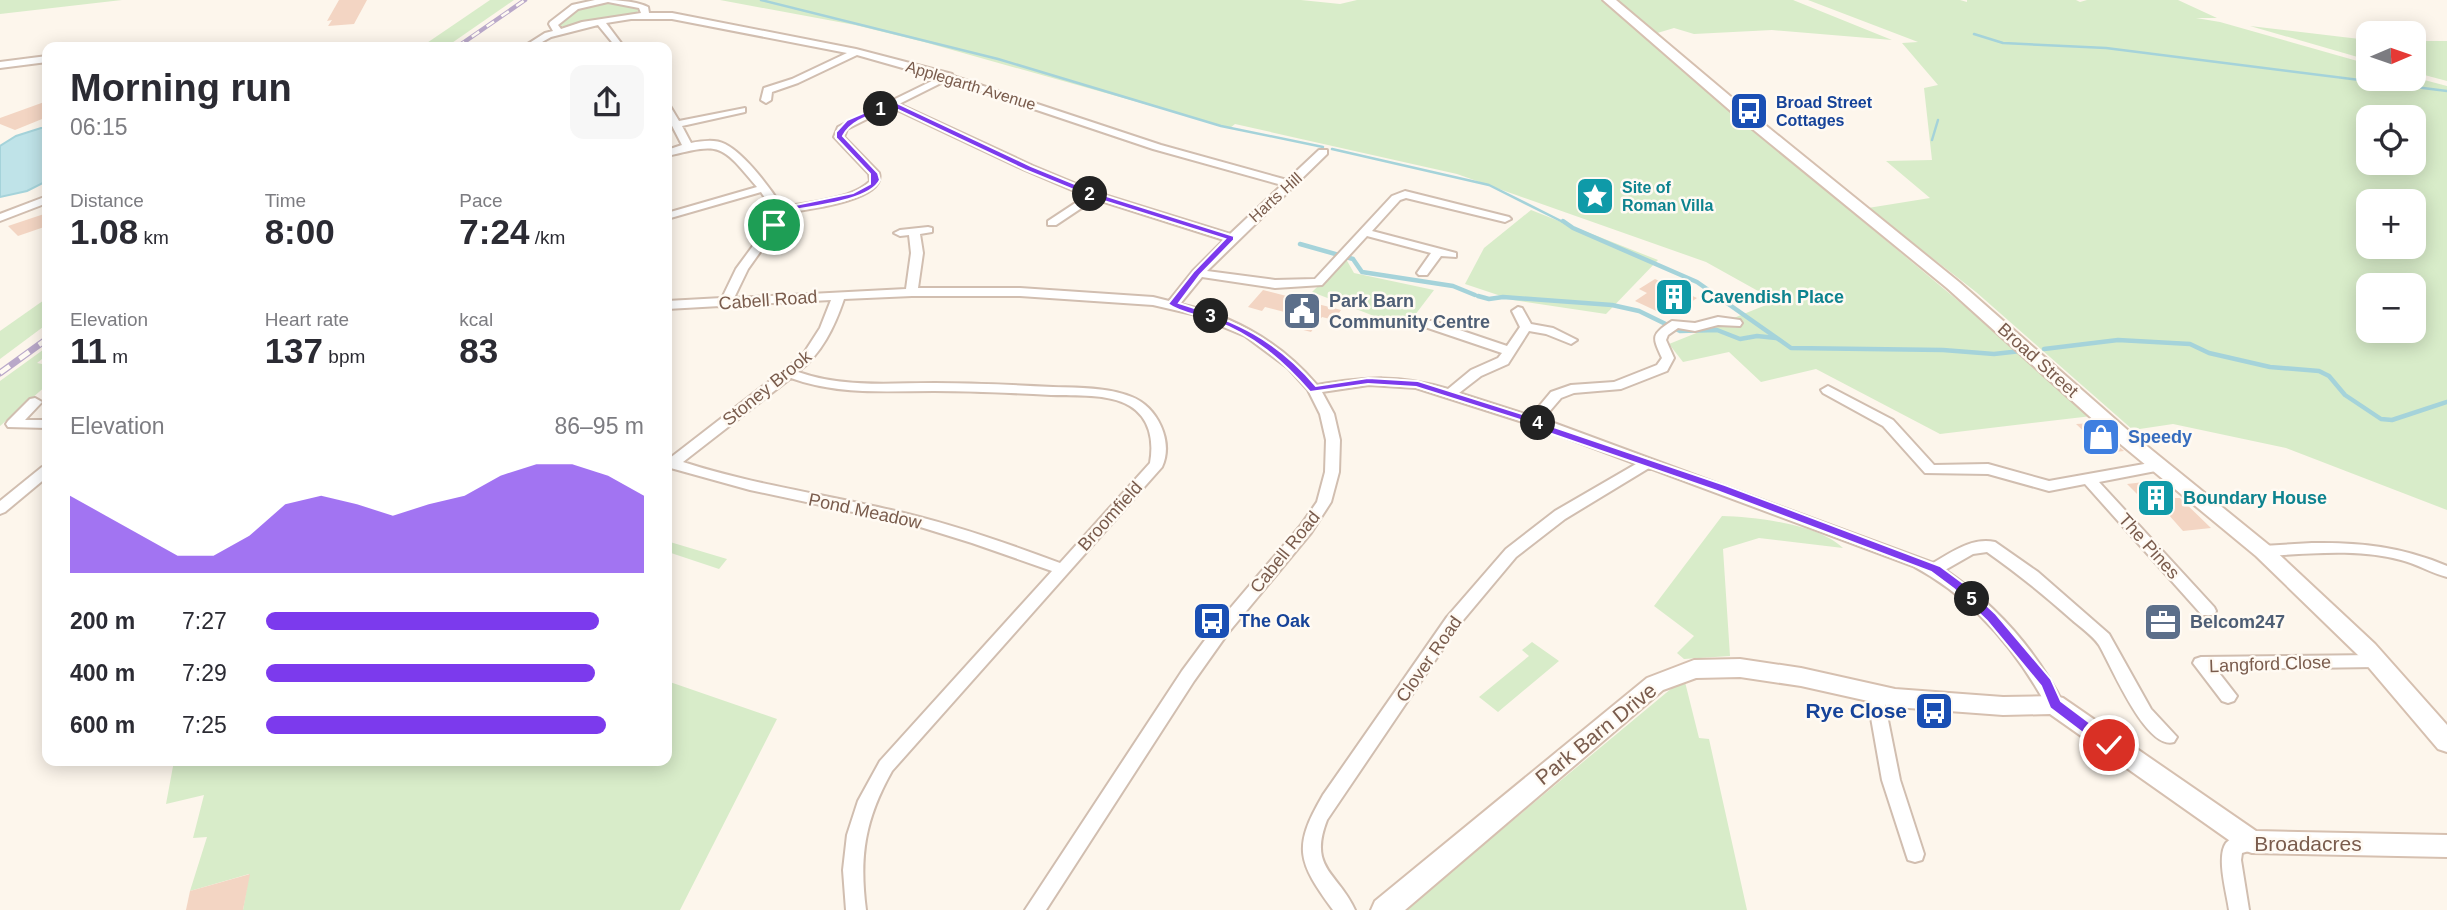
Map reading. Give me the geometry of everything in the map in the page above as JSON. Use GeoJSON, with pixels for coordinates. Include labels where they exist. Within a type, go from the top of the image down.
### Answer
{"type":"FeatureCollection","features":[{"type":"Feature","properties":{"kind":"street","name":"Applegarth Avenue"},"geometry":{"type":"LineString","coordinates":[[558,31],[553,24],[575,7],[606,0]]}},
{"type":"Feature","properties":{"kind":"street","name":"Applegarth Avenue"},"geometry":{"type":"LineString","coordinates":[[611,0],[642,6],[645,16]]}},
{"type":"Feature","properties":{"kind":"street","name":"Broad Street"},"geometry":{"type":"LineString","coordinates":[[1609,0],[1738,110],[1932,267],[2263,551],[2376,661],[2447,742]]}},
{"type":"Feature","properties":{"kind":"street","name":"Applegarth Avenue"},"geometry":{"type":"LineString","coordinates":[[537,42],[558,31],[600,22],[645,16],[672,16],[856,52],[949,76],[1157,147],[1290,184]]}},
{"type":"Feature","properties":{"kind":"street"},"geometry":{"type":"LineString","coordinates":[[600,22],[616,42]]}},
{"type":"Feature","properties":{"kind":"street"},"geometry":{"type":"LineString","coordinates":[[764,93],[856,52]]}},
{"type":"Feature","properties":{"kind":"street"},"geometry":{"type":"LineString","coordinates":[[0,65],[42,60]]}},
{"type":"Feature","properties":{"kind":"street"},"geometry":{"type":"LineString","coordinates":[[779,211],[855,195],[873,186],[876,180],[874,173],[839,137],[840,132],[850,122],[949,76]]}},
{"type":"Feature","properties":{"kind":"street"},"geometry":{"type":"LineString","coordinates":[[892,104],[1028,168],[1094,195],[1231,238]]}},
{"type":"Feature","properties":{"kind":"street"},"geometry":{"type":"LineString","coordinates":[[678,124],[742,110]]}},
{"type":"Feature","properties":{"kind":"street"},"geometry":{"type":"LineString","coordinates":[[672,115],[688,148]]}},
{"type":"Feature","properties":{"kind":"street"},"geometry":{"type":"LineString","coordinates":[[672,152],[720,146],[774,199],[779,211],[774,225],[742,269],[725,304]]}},
{"type":"Feature","properties":{"kind":"street","name":"Harts Hill"},"geometry":{"type":"LineString","coordinates":[[1172,304],[1231,238],[1323,152]]}},
{"type":"Feature","properties":{"kind":"street"},"geometry":{"type":"LineString","coordinates":[[672,215],[764,188]]}},
{"type":"Feature","properties":{"kind":"street"},"geometry":{"type":"LineString","coordinates":[[1197,273],[1275,284],[1318,282],[1395,198],[1405,194],[1505,219]]}},
{"type":"Feature","properties":{"kind":"street"},"geometry":{"type":"LineString","coordinates":[[1051,225],[1094,195]]}},
{"type":"Feature","properties":{"kind":"street"},"geometry":{"type":"LineString","coordinates":[[0,218],[42,201]]}},
{"type":"Feature","properties":{"kind":"street"},"geometry":{"type":"LineString","coordinates":[[1451,219],[1461,207]]}},
{"type":"Feature","properties":{"kind":"street"},"geometry":{"type":"LineString","coordinates":[[901,233],[928,230]]}},
{"type":"Feature","properties":{"kind":"street"},"geometry":{"type":"LineString","coordinates":[[912,292],[917,253],[914,231]]}},
{"type":"Feature","properties":{"kind":"street"},"geometry":{"type":"LineString","coordinates":[[1364,232],[1452,255]]}},
{"type":"Feature","properties":{"kind":"street"},"geometry":{"type":"LineString","coordinates":[[1423,273],[1438,252]]}},
{"type":"Feature","properties":{"kind":"street","name":"Cabell Road"},"geometry":{"type":"LineString","coordinates":[[672,305],[912,292],[1078,295],[1172,304],[1219,319],[1258,338],[1293,365],[1314,389],[1327,414],[1333,440],[1332,471],[1324,502],[1306,528],[1222,629],[1188,676],[1035,910]]}},
{"type":"Feature","properties":{"kind":"street","name":"Stoney Brook"},"geometry":{"type":"LineString","coordinates":[[672,461],[791,374],[818,345],[830,323],[839,295]]}},
{"type":"Feature","properties":{"kind":"street"},"geometry":{"type":"LineString","coordinates":[[1518,311],[1526,327]]}},
{"type":"Feature","properties":{"kind":"street"},"geometry":{"type":"LineString","coordinates":[[1534,421],[1556,395],[1594,386],[1616,386],[1662,368],[1668,358],[1660,340],[1662,332],[1676,324],[1695,327],[1718,321],[1736,323]]}},
{"type":"Feature","properties":{"kind":"street"},"geometry":{"type":"LineString","coordinates":[[1429,324],[1511,352]]}},
{"type":"Feature","properties":{"kind":"street"},"geometry":{"type":"LineString","coordinates":[[1450,394],[1476,373],[1503,361],[1526,327]]}},
{"type":"Feature","properties":{"kind":"street"},"geometry":{"type":"LineString","coordinates":[[1526,327],[1549,331],[1571,340]]}},
{"type":"Feature","properties":{"kind":"street","name":"Broomfield"},"geometry":{"type":"LineString","coordinates":[[791,374],[815,384],[850,388],[986,387],[1090,393],[1128,400],[1146,414],[1159,433],[1161,447],[1157,464],[886,766],[870,792],[860,817],[851,876],[856,910]]}},
{"type":"Feature","properties":{"kind":"street"},"geometry":{"type":"LineString","coordinates":[[1314,389],[1386,380],[1407,381],[1534,421],[1848,534],[1935,569],[1959,586],[1991,617],[2046,683],[2055,705],[2252,842]]}},
{"type":"Feature","properties":{"kind":"street"},"geometry":{"type":"LineString","coordinates":[[1828,390],[1888,423],[1930,470],[1988,469],[2049,486],[2161,466]]}},
{"type":"Feature","properties":{"kind":"street"},"geometry":{"type":"LineString","coordinates":[[35,402],[13,424],[42,424]]}},
{"type":"Feature","properties":{"kind":"street","name":"Clover Road"},"geometry":{"type":"LineString","coordinates":[[1345,910],[1313,866],[1311,856],[1310,846],[1317,819],[1329,800],[1453,621],[1511,553],[1560,515],[1648,463]]}},
{"type":"Feature","properties":{"kind":"street","name":"Pond Meadow"},"geometry":{"type":"LineString","coordinates":[[672,464],[735,482],[946,528],[1061,569]]}},
{"type":"Feature","properties":{"kind":"street"},"geometry":{"type":"LineString","coordinates":[[0,509],[42,474]]}},
{"type":"Feature","properties":{"kind":"street","name":"The Pines"},"geometry":{"type":"LineString","coordinates":[[2089,480],[2208,611]]}},
{"type":"Feature","properties":{"kind":"street"},"geometry":{"type":"LineString","coordinates":[[1935,569],[1969,549],[1990,546],[2033,576],[2103,638],[2145,714],[2168,737]]}},
{"type":"Feature","properties":{"kind":"street"},"geometry":{"type":"LineString","coordinates":[[2263,551],[2382,549],[2418,558],[2447,572]]}},
{"type":"Feature","properties":{"kind":"street","name":"Langford Close"},"geometry":{"type":"LineString","coordinates":[[2228,696],[2201,663],[2376,661]]}},
{"type":"Feature","properties":{"kind":"street","name":"Park Barn Drive"},"geometry":{"type":"LineString","coordinates":[[1385,910],[1655,684],[1694,669],[1740,668],[1801,677],[1875,695],[2003,706],[2055,705]]}},
{"type":"Feature","properties":{"kind":"street"},"geometry":{"type":"LineString","coordinates":[[1875,695],[1891,780],[1915,854]]}},
{"type":"Feature","properties":{"kind":"street","name":"Broadacres"},"geometry":{"type":"LineString","coordinates":[[2239,910],[2232,871],[2233,849],[2239,844],[2252,842],[2447,846]]}},
{"type":"Feature","properties":{"kind":"green space"},"geometry":{"type":"Polygon","coordinates":[[[0,0],[122,0],[0,14],[0,0]]]}},
{"type":"Feature","properties":{"kind":"green space"},"geometry":{"type":"Polygon","coordinates":[[[490,0],[514,0],[453,42],[428,42],[490,0]]]}},
{"type":"Feature","properties":{"kind":"green space"},"geometry":{"type":"Polygon","coordinates":[[[720,0],[1301,0],[1340,4],[1357,0],[1603,0],[2092,416],[1940,434],[1816,369],[1761,382],[1729,352],[1683,362],[1669,344],[1776,301],[1706,262],[1457,174],[1235,124],[1230,128],[924,42],[855,25],[720,0]]]}},
{"type":"Feature","properties":{"kind":"green space"},"geometry":{"type":"Polygon","coordinates":[[[1617,0],[1793,0],[1892,40],[1772,30],[1694,34],[1674,28],[1654,34],[1617,0]]]}},
{"type":"Feature","properties":{"kind":"green space"},"geometry":{"type":"Polygon","coordinates":[[[1808,0],[2178,0],[2217,18],[2196,18],[2220,22],[2356,61],[2356,91],[2426,91],[2426,80],[2447,86],[2447,510],[2286,448],[2173,424],[2133,430],[1976,292],[1868,208],[1930,198],[1886,161],[1932,160],[1924,88],[1938,85],[1902,43],[1918,42],[1808,0]]]}},
{"type":"Feature","properties":{"kind":"green space"},"geometry":{"type":"Polygon","coordinates":[[[608,1],[641,10],[565,27],[556,25],[578,7],[608,1]]]}},
{"type":"Feature","properties":{"kind":"green space"},"geometry":{"type":"Polygon","coordinates":[[[2250,26],[2356,39],[2356,57],[2250,26]]]}},
{"type":"Feature","properties":{"kind":"green space"},"geometry":{"type":"Polygon","coordinates":[[[2426,41],[2447,41],[2447,81],[2426,75],[2426,41]]]}},
{"type":"Feature","properties":{"kind":"green space"},"geometry":{"type":"Polygon","coordinates":[[[1531,210],[1658,260],[1606,314],[1513,300],[1465,284],[1484,248],[1531,210]]]}},
{"type":"Feature","properties":{"kind":"green space"},"geometry":{"type":"Polygon","coordinates":[[[1346,259],[1354,273],[1434,290],[1405,328],[1312,292],[1346,259]]]}},
{"type":"Feature","properties":{"kind":"green space"},"geometry":{"type":"Polygon","coordinates":[[[42,302],[42,328],[0,359],[0,331],[42,302]]]}},
{"type":"Feature","properties":{"kind":"green space"},"geometry":{"type":"Polygon","coordinates":[[[42,351],[42,359],[37,363],[42,364],[42,389],[0,426],[0,381],[42,351]]]}},
{"type":"Feature","properties":{"kind":"green space"},"geometry":{"type":"Polygon","coordinates":[[[1722,516],[1786,523],[1818,533],[1843,548],[1759,538],[1723,549],[1730,656],[1684,659],[1677,653],[1694,636],[1654,606],[1722,516]]]}},
{"type":"Feature","properties":{"kind":"green space"},"geometry":{"type":"Polygon","coordinates":[[[672,542],[727,559],[719,569],[672,553],[672,542]]]}},
{"type":"Feature","properties":{"kind":"green space"},"geometry":{"type":"Polygon","coordinates":[[[1532,642],[1559,661],[1498,712],[1479,697],[1529,656],[1522,650],[1532,642]]]}},
{"type":"Feature","properties":{"kind":"green space"},"geometry":{"type":"Polygon","coordinates":[[[1684,678],[1699,738],[1709,739],[1747,910],[1405,910],[1684,678]]]}},
{"type":"Feature","properties":{"kind":"green space"},"geometry":{"type":"Polygon","coordinates":[[[672,683],[777,719],[680,910],[243,910],[249,874],[190,891],[207,837],[193,838],[204,795],[166,804],[173,766],[672,766],[672,683]]]}},
{"type":"Feature","properties":{"kind":"water"},"geometry":{"type":"Polygon","coordinates":[[[42,128],[42,184],[27,191],[0,197],[0,146],[16,136],[42,128]]]}},
{"type":"Feature","properties":{"kind":"building"},"geometry":{"type":"Polygon","coordinates":[[[339,0],[367,0],[354,24],[328,26],[332,20],[327,21],[339,0]]]}},
{"type":"Feature","properties":{"kind":"building"},"geometry":{"type":"Polygon","coordinates":[[[42,103],[42,119],[15,130],[0,124],[0,118],[42,103]]]}},
{"type":"Feature","properties":{"kind":"building"},"geometry":{"type":"Polygon","coordinates":[[[42,215],[42,228],[18,236],[8,226],[42,215]]]}},
{"type":"Feature","properties":{"kind":"building","name":"Cavendish Place"},"geometry":{"type":"Polygon","coordinates":[[[1655,279],[1697,298],[1685,306],[1681,304],[1665,315],[1635,301],[1647,293],[1639,289],[1655,279]]]}},
{"type":"Feature","properties":{"kind":"building","name":"Park Barn Community Centre"},"geometry":{"type":"Polygon","coordinates":[[[1263,290],[1341,310],[1334,320],[1322,317],[1311,332],[1292,327],[1300,316],[1265,307],[1262,311],[1248,307],[1263,290]]]}},
{"type":"Feature","properties":{"kind":"building","name":"Speedy"},"geometry":{"type":"Polygon","coordinates":[[[2093,423],[2124,451],[2107,453],[2076,424],[2093,423]]]}},
{"type":"Feature","properties":{"kind":"building","name":"Boundary House"},"geometry":{"type":"Polygon","coordinates":[[[2153,481],[2171,498],[2180,498],[2211,528],[2183,531],[2168,514],[2158,515],[2127,484],[2153,481]]]}},
{"type":"Feature","properties":{"kind":"building"},"geometry":{"type":"Polygon","coordinates":[[[250,874],[243,910],[186,910],[190,891],[250,874]]]}},
{"type":"Feature","properties":{"kind":"waterway"},"geometry":{"type":"LineString","coordinates":[[761,0],[998,59],[1221,126],[1323,147]]}},
{"type":"Feature","properties":{"kind":"waterway"},"geometry":{"type":"LineString","coordinates":[[1974,34],[2003,43],[2106,48],[2447,91]]}},
{"type":"Feature","properties":{"kind":"waterway"},"geometry":{"type":"LineString","coordinates":[[1932,140],[1938,120]]}},
{"type":"Feature","properties":{"kind":"waterway"},"geometry":{"type":"LineString","coordinates":[[1332,149],[1489,185],[1565,223]]}},
{"type":"Feature","properties":{"kind":"waterway"},"geometry":{"type":"LineString","coordinates":[[1563,221],[1573,228],[1697,282],[1791,348],[1943,350],[1994,354],[2021,351]]}},
{"type":"Feature","properties":{"kind":"waterway"},"geometry":{"type":"LineString","coordinates":[[1300,244],[1353,259],[1362,272],[1453,286],[1475,295]]}},
{"type":"Feature","properties":{"kind":"waterway"},"geometry":{"type":"LineString","coordinates":[[1478,296],[1489,299],[1503,297],[1612,305],[1639,311],[1680,331],[1717,330],[1740,339],[1757,336],[1776,338]]}},
{"type":"Feature","properties":{"kind":"waterway"},"geometry":{"type":"LineString","coordinates":[[2044,349],[2118,340],[2190,344],[2209,353],[2270,367],[2319,371],[2329,376],[2345,395],[2381,419],[2392,420],[2447,402]]}},
{"type":"Feature","properties":{"kind":"railway"},"geometry":{"type":"LineString","coordinates":[[464,42],[525,0]]}},
{"type":"Feature","properties":{"kind":"railway"},"geometry":{"type":"LineString","coordinates":[[0,373],[42,343]]}},
{"type":"Feature","properties":{"kind":"place","name":"Broad Street Cottages"},"geometry":{"type":"Point","coordinates":[1749,111]}},
{"type":"Feature","properties":{"kind":"place","name":"Site of Roman Villa"},"geometry":{"type":"Point","coordinates":[1595,196]}},
{"type":"Feature","properties":{"kind":"place","name":"Cavendish Place"},"geometry":{"type":"Point","coordinates":[1674,297]}},
{"type":"Feature","properties":{"kind":"place","name":"Park Barn Community Centre"},"geometry":{"type":"Point","coordinates":[1302,311]}},
{"type":"Feature","properties":{"kind":"place","name":"Speedy"},"geometry":{"type":"Point","coordinates":[2101,437]}},
{"type":"Feature","properties":{"kind":"place","name":"Boundary House"},"geometry":{"type":"Point","coordinates":[2156,498]}},
{"type":"Feature","properties":{"kind":"place","name":"The Oak"},"geometry":{"type":"Point","coordinates":[1212,621]}},
{"type":"Feature","properties":{"kind":"place","name":"Belcom247"},"geometry":{"type":"Point","coordinates":[2163,622]}},
{"type":"Feature","properties":{"kind":"place","name":"Rye Close"},"geometry":{"type":"Point","coordinates":[1934,711]}},
{"type":"Feature","properties":{"kind":"route"},"geometry":{"type":"LineString","coordinates":[[774,225],[779,211],[855,195],[873,186],[876,180],[874,173],[839,137],[840,132],[850,122],[892,104],[1028,168],[1094,195],[1231,238],[1172,304],[1219,319],[1258,338],[1293,365],[1314,389],[1386,380],[1418,384],[1534,421],[1547,428],[1848,534],[1935,569],[1959,586],[1991,617],[2046,683],[2055,705],[2109,745]]}}]}
